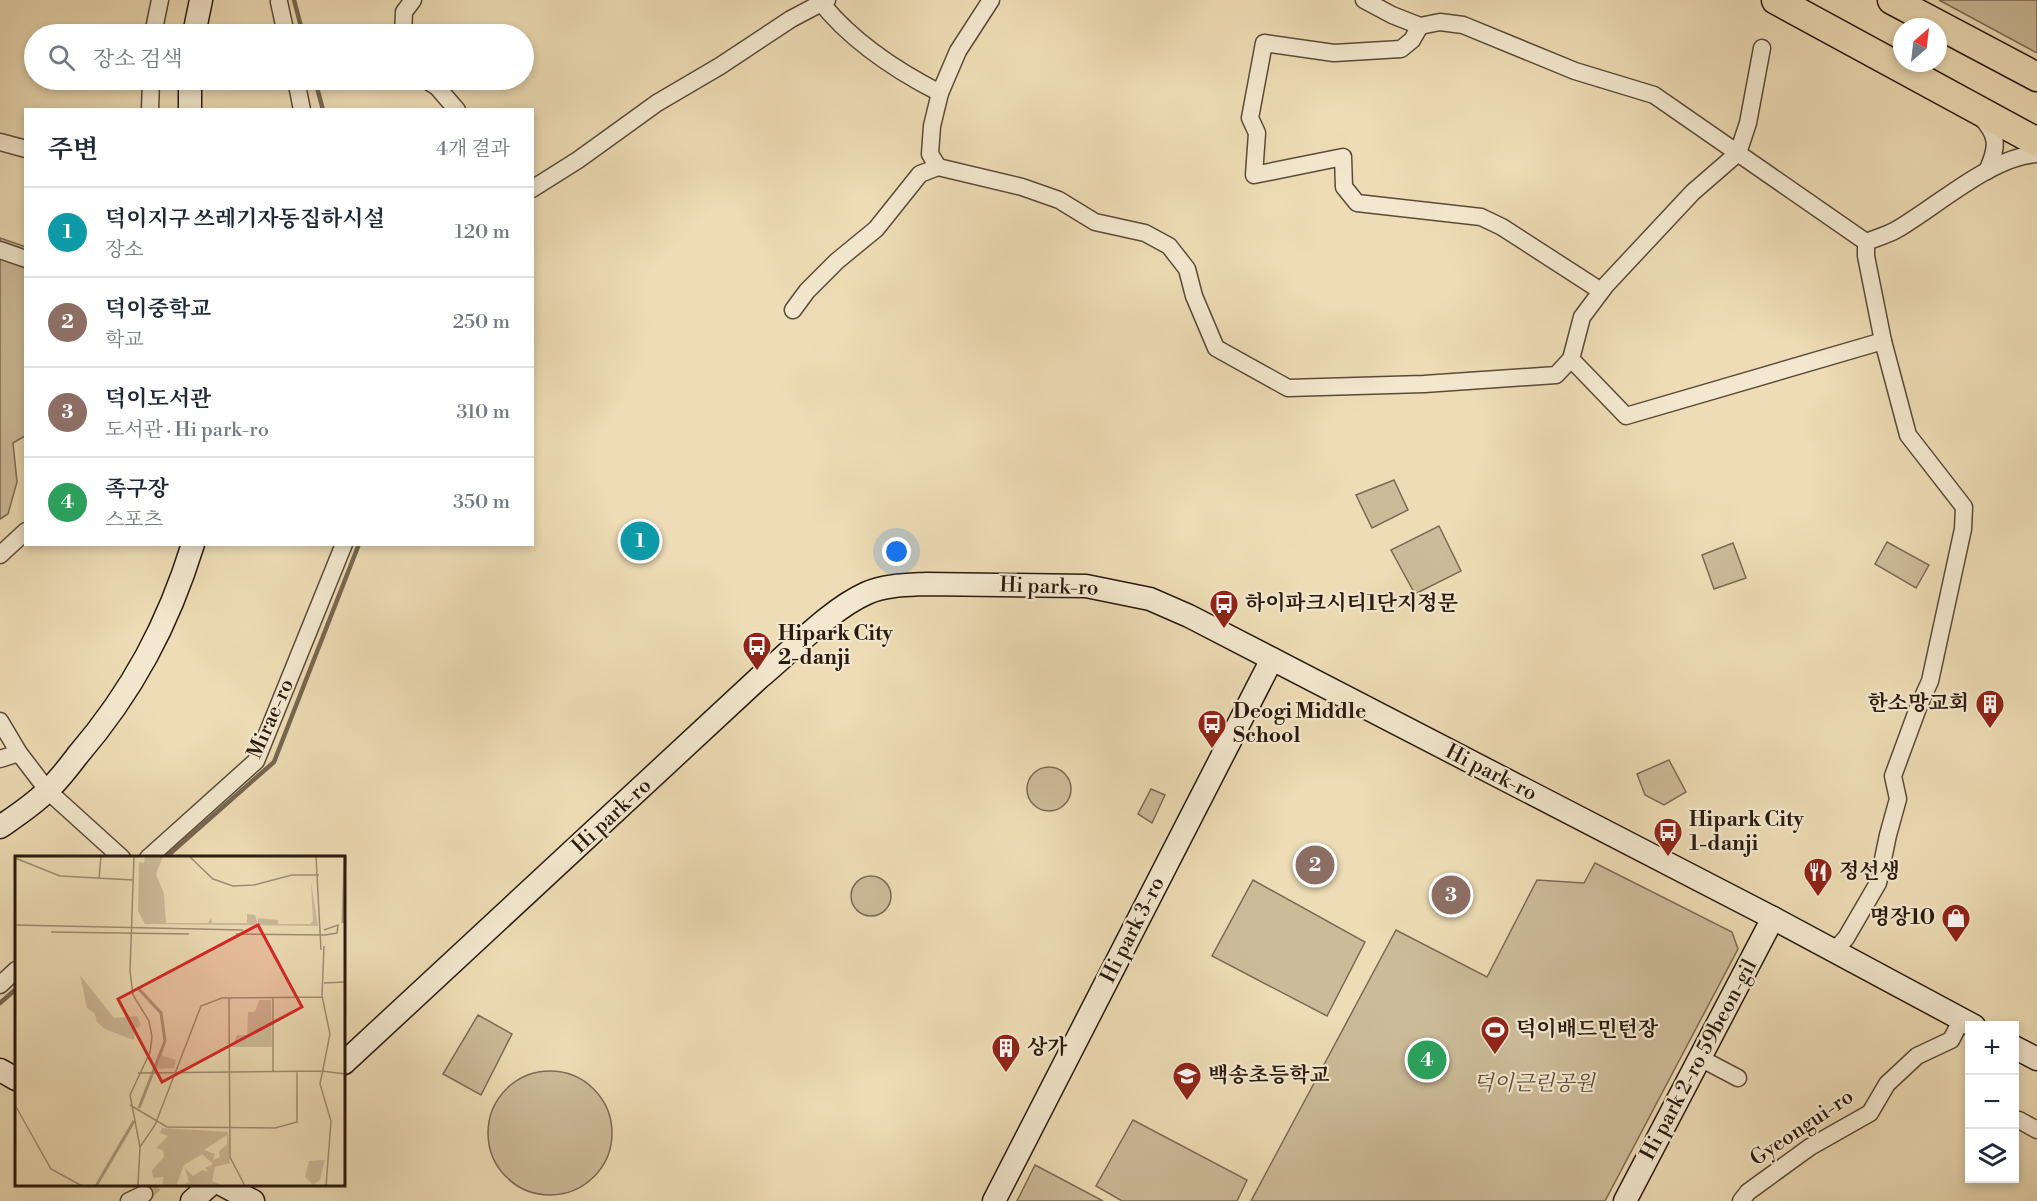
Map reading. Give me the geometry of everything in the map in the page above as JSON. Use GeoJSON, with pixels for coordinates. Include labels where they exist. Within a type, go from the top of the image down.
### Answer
{"type":"FeatureCollection","features":[{"type":"Feature","properties":{"kind":"highway"},"geometry":{"type":"LineString","coordinates":[[1774,0],[2037,142]]}},
{"type":"Feature","properties":{"kind":"highway"},"geometry":{"type":"LineString","coordinates":[[1892,0],[2037,77]]}},
{"type":"Feature","properties":{"kind":"street"},"geometry":{"type":"LineString","coordinates":[[155,24],[160,0]]}},
{"type":"Feature","properties":{"kind":"street"},"geometry":{"type":"LineString","coordinates":[[196,24],[201,0]]}},
{"type":"Feature","properties":{"kind":"street"},"geometry":{"type":"LineString","coordinates":[[403,24],[404,12],[413,0]]}},
{"type":"Feature","properties":{"kind":"street"},"geometry":{"type":"LineString","coordinates":[[1364,0],[1420,27],[1440,22],[1462,25],[1575,71],[1654,95],[1866,242]]}},
{"type":"Feature","properties":{"kind":"street"},"geometry":{"type":"LineString","coordinates":[[534,188],[579,160],[657,104],[823,1],[846,30],[874,53],[940,93]]}},
{"type":"Feature","properties":{"kind":"street"},"geometry":{"type":"LineString","coordinates":[[279,2],[284,24]]}},
{"type":"Feature","properties":{"kind":"street"},"geometry":{"type":"LineString","coordinates":[[938,167],[930,154],[932,126],[940,93],[958,51],[983,3]]}},
{"type":"Feature","properties":{"kind":"street"},"geometry":{"type":"LineString","coordinates":[[1420,27],[1412,40],[1401,49],[1334,53],[1264,43],[1250,118],[1257,133],[1254,174],[1343,157],[1344,187],[1357,203],[1481,217],[1502,227],[1601,291]]}},
{"type":"Feature","properties":{"kind":"street"},"geometry":{"type":"LineString","coordinates":[[793,310],[807,291],[837,261],[876,229],[920,174],[938,167],[1022,187],[1059,200],[1095,222],[1145,233],[1169,246],[1187,269],[1194,296],[1216,348],[1288,388],[1424,384],[1556,375],[1571,359],[1582,317],[1601,291],[1693,192],[1738,153],[1748,123],[1762,48]]}},
{"type":"Feature","properties":{"kind":"street"},"geometry":{"type":"LineString","coordinates":[[150,108],[151,90]]}},
{"type":"Feature","properties":{"kind":"street"},"geometry":{"type":"LineString","coordinates":[[190,90],[190,108]]}},
{"type":"Feature","properties":{"kind":"street"},"geometry":{"type":"LineString","coordinates":[[298,90],[302,108]]}},
{"type":"Feature","properties":{"kind":"street"},"geometry":{"type":"LineString","coordinates":[[440,90],[455,108]]}},
{"type":"Feature","properties":{"kind":"street"},"geometry":{"type":"LineString","coordinates":[[1956,99],[1981,117],[1991,129],[1995,140],[1994,154],[1987,171]]}},
{"type":"Feature","properties":{"kind":"street"},"geometry":{"type":"LineString","coordinates":[[0,142],[24,148]]}},
{"type":"Feature","properties":{"kind":"street"},"geometry":{"type":"LineString","coordinates":[[1866,242],[1894,232],[1987,171],[2014,158],[2037,153]]}},
{"type":"Feature","properties":{"kind":"street"},"geometry":{"type":"LineString","coordinates":[[1834,951],[1846,938],[1878,883],[1898,799],[1893,776],[1933,673],[1963,529],[1964,507],[1908,435],[1883,341],[1866,256],[1866,242]]}},
{"type":"Feature","properties":{"kind":"street"},"geometry":{"type":"LineString","coordinates":[[0,250],[24,258]]}},
{"type":"Feature","properties":{"kind":"street"},"geometry":{"type":"LineString","coordinates":[[1571,359],[1626,416],[1883,341]]}},
{"type":"Feature","properties":{"kind":"street"},"geometry":{"type":"LineString","coordinates":[[0,555],[24,533]]}},
{"type":"Feature","properties":{"kind":"street"},"geometry":{"type":"LineString","coordinates":[[0,828],[48,791],[96,734],[129,688],[158,637],[183,579],[192,546]]}},
{"type":"Feature","properties":{"kind":"street","name":"Mirae-ro"},"geometry":{"type":"LineString","coordinates":[[150,856],[256,761],[343,546]]}},
{"type":"Feature","properties":{"kind":"street","name":"Hi park-ro"},"geometry":{"type":"LineString","coordinates":[[345,1062],[759,678],[828,618],[868,593],[903,585],[926,584],[1086,586],[1150,599],[1189,616],[1773,918],[1966,1021]]}},
{"type":"Feature","properties":{"kind":"street","name":"Hi park 3-ro"},"geometry":{"type":"LineString","coordinates":[[994,1201],[1272,659]]}},
{"type":"Feature","properties":{"kind":"street"},"geometry":{"type":"LineString","coordinates":[[0,721],[48,791],[120,856]]}},
{"type":"Feature","properties":{"kind":"street"},"geometry":{"type":"LineString","coordinates":[[0,759],[20,753]]}},
{"type":"Feature","properties":{"kind":"street","name":"Hi park 2-ro 59beon-gil"},"geometry":{"type":"LineString","coordinates":[[1625,1201],[1773,918]]}},
{"type":"Feature","properties":{"kind":"street"},"geometry":{"type":"LineString","coordinates":[[0,985],[15,971]]}},
{"type":"Feature","properties":{"kind":"street","name":"Gyeongui-ro"},"geometry":{"type":"LineString","coordinates":[[1741,1201],[1748,1192],[1810,1147],[1870,1113],[1887,1084],[1917,1056],[1951,1040],[1965,1025]]}},
{"type":"Feature","properties":{"kind":"street"},"geometry":{"type":"LineString","coordinates":[[2019,1050],[2037,1059]]}},
{"type":"Feature","properties":{"kind":"street"},"geometry":{"type":"LineString","coordinates":[[1700,1058],[1738,1078]]}},
{"type":"Feature","properties":{"kind":"street"},"geometry":{"type":"LineString","coordinates":[[0,1070],[15,1078]]}},
{"type":"Feature","properties":{"kind":"street"},"geometry":{"type":"LineString","coordinates":[[2019,1120],[2037,1130]]}},
{"type":"Feature","properties":{"kind":"street"},"geometry":{"type":"LineString","coordinates":[[192,1201],[210,1186]]}},
{"type":"Feature","properties":{"kind":"street"},"geometry":{"type":"LineString","coordinates":[[223,1186],[253,1201]]}},
{"type":"Feature","properties":{"kind":"green space"},"geometry":{"type":"Polygon","coordinates":[[[1939,0],[2037,0],[2037,53],[1939,0]]]}},
{"type":"Feature","properties":{"kind":"green space"},"geometry":{"type":"Polygon","coordinates":[[[0,238],[24,246],[24,437],[13,443],[17,482],[8,514],[0,519],[0,238]]]}},
{"type":"Feature","properties":{"kind":"green space"},"geometry":{"type":"Polygon","coordinates":[[[1394,480],[1408,510],[1372,528],[1356,495],[1394,480]]]}},
{"type":"Feature","properties":{"kind":"green space"},"geometry":{"type":"Polygon","coordinates":[[[1439,526],[1461,571],[1415,594],[1391,550],[1439,526]]]}},
{"type":"Feature","properties":{"kind":"green space"},"geometry":{"type":"Polygon","coordinates":[[[1887,542],[1929,565],[1916,588],[1875,564],[1887,542]]]}},
{"type":"Feature","properties":{"kind":"green space"},"geometry":{"type":"Polygon","coordinates":[[[1733,543],[1746,578],[1714,589],[1702,555],[1733,543]]]}},
{"type":"Feature","properties":{"kind":"green space"},"geometry":{"type":"Polygon","coordinates":[[[1669,760],[1686,792],[1664,805],[1645,795],[1637,774],[1669,760]]]}},
{"type":"Feature","properties":{"kind":"green space"},"geometry":{"type":"Polygon","coordinates":[[[1049,767],[1064,774],[1071,789],[1064,804],[1049,811],[1034,804],[1027,789],[1034,774],[1049,767]]]}},
{"type":"Feature","properties":{"kind":"green space"},"geometry":{"type":"Polygon","coordinates":[[[1151,789],[1165,795],[1152,823],[1138,814],[1151,789]]]}},
{"type":"Feature","properties":{"kind":"green space","name":"덕이근린공원"},"geometry":{"type":"Polygon","coordinates":[[[1595,863],[1732,932],[1738,949],[1605,1201],[1251,1201],[1396,930],[1487,977],[1537,880],[1584,883],[1595,863]]]}},
{"type":"Feature","properties":{"kind":"green space"},"geometry":{"type":"Polygon","coordinates":[[[871,876],[879,877],[885,882],[890,888],[890,904],[885,910],[879,915],[871,916],[863,915],[857,910],[852,904],[851,896],[852,888],[857,882],[863,877],[871,876]]]}},
{"type":"Feature","properties":{"kind":"green space"},"geometry":{"type":"Polygon","coordinates":[[[1253,880],[1365,942],[1327,1016],[1212,956],[1253,880]]]}},
{"type":"Feature","properties":{"kind":"green space"},"geometry":{"type":"Polygon","coordinates":[[[478,1015],[512,1034],[481,1095],[443,1074],[478,1015]]]}},
{"type":"Feature","properties":{"kind":"green space"},"geometry":{"type":"Polygon","coordinates":[[[550,1071],[574,1076],[585,1081],[594,1089],[602,1098],[607,1109],[612,1133],[607,1157],[602,1168],[594,1177],[585,1185],[574,1190],[550,1195],[526,1190],[515,1185],[506,1177],[498,1168],[493,1157],[488,1133],[493,1109],[498,1098],[506,1089],[515,1081],[526,1076],[550,1071]]]}},
{"type":"Feature","properties":{"kind":"green space"},"geometry":{"type":"Polygon","coordinates":[[[1133,1120],[1247,1180],[1237,1201],[1122,1201],[1096,1186],[1133,1120]]]}},
{"type":"Feature","properties":{"kind":"green space"},"geometry":{"type":"Polygon","coordinates":[[[1035,1165],[1103,1201],[1017,1201],[1035,1165]]]}},
{"type":"Feature","properties":{"kind":"waterway"},"geometry":{"type":"LineString","coordinates":[[294,0],[300,24]]}},
{"type":"Feature","properties":{"kind":"waterway"},"geometry":{"type":"LineString","coordinates":[[318,90],[322,108]]}},
{"type":"Feature","properties":{"kind":"waterway"},"geometry":{"type":"LineString","coordinates":[[167,856],[274,762],[358,546]]}},
{"type":"Feature","properties":{"kind":"waterway"},"geometry":{"type":"LineString","coordinates":[[0,1003],[15,990]]}},
{"type":"Feature","properties":{"kind":"tunnel"},"geometry":{"type":"LineString","coordinates":[[144,1194],[153,1186]]}},
{"type":"Feature","properties":{"kind":"place","name":"덕이지구 쓰레기자동집하시설"},"geometry":{"type":"Point","coordinates":[640,541]}},
{"type":"Feature","properties":{"kind":"place","name":"하이파크시티1단지정문"},"geometry":{"type":"Point","coordinates":[1224,630]}},
{"type":"Feature","properties":{"kind":"place","name":"Hipark City 2-danji"},"geometry":{"type":"Point","coordinates":[757,672]}},
{"type":"Feature","properties":{"kind":"place","name":"한소망교회"},"geometry":{"type":"Point","coordinates":[1990,730]}},
{"type":"Feature","properties":{"kind":"place","name":"Deogi Middle School"},"geometry":{"type":"Point","coordinates":[1212,750]}},
{"type":"Feature","properties":{"kind":"place","name":"Hipark City 1-danji"},"geometry":{"type":"Point","coordinates":[1668,858]}},
{"type":"Feature","properties":{"kind":"place","name":"덕이중학교"},"geometry":{"type":"Point","coordinates":[1315,865]}},
{"type":"Feature","properties":{"kind":"place","name":"덕이도서관"},"geometry":{"type":"Point","coordinates":[1451,895]}},
{"type":"Feature","properties":{"kind":"place","name":"정선생"},"geometry":{"type":"Point","coordinates":[1818,898]}},
{"type":"Feature","properties":{"kind":"place","name":"명장10"},"geometry":{"type":"Point","coordinates":[1956,944]}},
{"type":"Feature","properties":{"kind":"place","name":"덕이배드민턴장"},"geometry":{"type":"Point","coordinates":[1495,1056]}},
{"type":"Feature","properties":{"kind":"place","name":"족구장"},"geometry":{"type":"Point","coordinates":[1427,1060]}},
{"type":"Feature","properties":{"kind":"place","name":"상가"},"geometry":{"type":"Point","coordinates":[1006,1074]}},
{"type":"Feature","properties":{"kind":"place","name":"백송초등학교"},"geometry":{"type":"Point","coordinates":[1187,1102]}}]}
